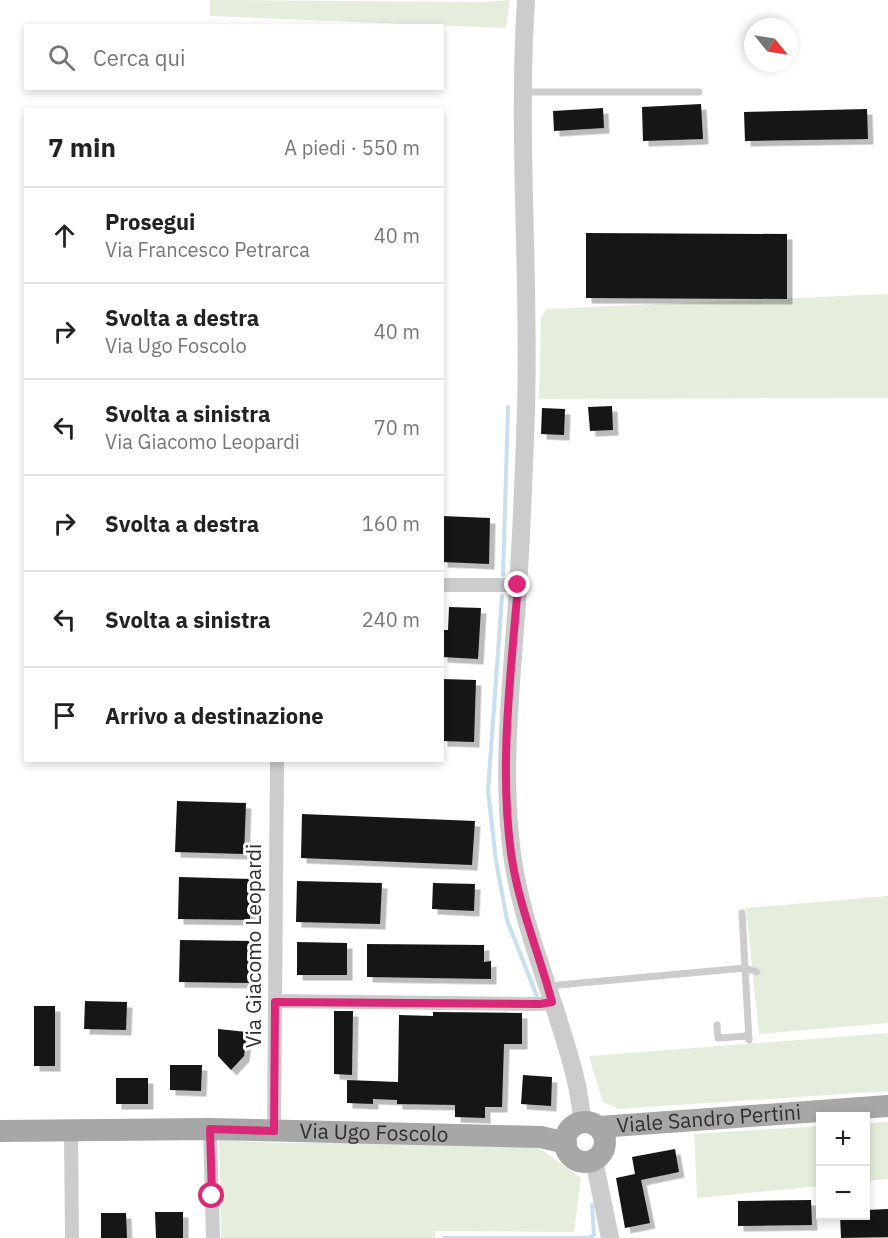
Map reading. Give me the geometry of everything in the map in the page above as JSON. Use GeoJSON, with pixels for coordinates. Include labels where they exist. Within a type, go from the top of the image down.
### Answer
{"type":"FeatureCollection","features":[{"type":"Feature","properties":{"kind":"main road","name":"Viale Sandro Pertini"},"geometry":{"type":"LineString","coordinates":[[590,1125],[888,1106]]}},
{"type":"Feature","properties":{"kind":"main road"},"geometry":{"type":"LineString","coordinates":[[590,1125],[605,1140],[604,1148],[594,1160],[577,1160],[567,1150],[566,1143],[570,1129],[590,1125]]}},
{"type":"Feature","properties":{"kind":"main road","name":"Via Ugo Foscolo"},"geometry":{"type":"LineString","coordinates":[[0,1131],[210,1129],[541,1137],[566,1143]]}},
{"type":"Feature","properties":{"kind":"street"},"geometry":{"type":"LineString","coordinates":[[526,0],[523,93],[528,310],[518,585],[509,692],[506,777],[508,818],[511,854],[522,902],[590,1125]]}},
{"type":"Feature","properties":{"kind":"street"},"geometry":{"type":"LineString","coordinates":[[444,585],[518,585]]}},
{"type":"Feature","properties":{"kind":"street","name":"Via Giacomo Leopardi"},"geometry":{"type":"LineString","coordinates":[[274,1131],[277,762]]}},
{"type":"Feature","properties":{"kind":"street"},"geometry":{"type":"LineString","coordinates":[[275,1002],[540,1004],[551,996]]}},
{"type":"Feature","properties":{"kind":"street"},"geometry":{"type":"LineString","coordinates":[[210,1129],[213,1238]]}},
{"type":"Feature","properties":{"kind":"street"},"geometry":{"type":"LineString","coordinates":[[71,1131],[72,1238]]}},
{"type":"Feature","properties":{"kind":"street"},"geometry":{"type":"LineString","coordinates":[[594,1160],[610,1238]]}},
{"type":"Feature","properties":{"kind":"lane"},"geometry":{"type":"LineString","coordinates":[[523,93],[699,92]]}},
{"type":"Feature","properties":{"kind":"lane"},"geometry":{"type":"LineString","coordinates":[[717,1025],[718,1038],[748,1038],[742,913]]}},
{"type":"Feature","properties":{"kind":"lane"},"geometry":{"type":"LineString","coordinates":[[551,996],[560,985],[745,968],[757,972]]}},
{"type":"Feature","properties":{"kind":"green space"},"geometry":{"type":"Polygon","coordinates":[[[210,0],[484,2],[510,0],[506,28],[210,16],[210,0]]]}},
{"type":"Feature","properties":{"kind":"green space"},"geometry":{"type":"Polygon","coordinates":[[[888,294],[888,398],[539,399],[541,318],[546,309],[888,294]]]}},
{"type":"Feature","properties":{"kind":"green space"},"geometry":{"type":"Polygon","coordinates":[[[888,896],[888,1023],[759,1034],[746,908],[888,896]]]}},
{"type":"Feature","properties":{"kind":"green space"},"geometry":{"type":"Polygon","coordinates":[[[888,1033],[888,1091],[619,1109],[603,1102],[589,1056],[888,1033]]]}},
{"type":"Feature","properties":{"kind":"green space"},"geometry":{"type":"Polygon","coordinates":[[[888,1122],[888,1179],[870,1181],[870,1123],[888,1122]]]}},
{"type":"Feature","properties":{"kind":"green space"},"geometry":{"type":"Polygon","coordinates":[[[816,1126],[816,1186],[697,1198],[694,1134],[816,1126]]]}},
{"type":"Feature","properties":{"kind":"green space"},"geometry":{"type":"Polygon","coordinates":[[[219,1140],[282,1143],[525,1142],[543,1151],[581,1178],[574,1232],[435,1231],[435,1238],[221,1238],[219,1140]]]}},
{"type":"Feature","properties":{"kind":"building"},"geometry":{"type":"Polygon","coordinates":[[[701,104],[703,139],[643,141],[642,107],[701,104]]]}},
{"type":"Feature","properties":{"kind":"building"},"geometry":{"type":"Polygon","coordinates":[[[603,108],[604,128],[554,131],[553,111],[603,108]]]}},
{"type":"Feature","properties":{"kind":"building"},"geometry":{"type":"Polygon","coordinates":[[[867,109],[868,139],[745,141],[744,112],[867,109]]]}},
{"type":"Feature","properties":{"kind":"building"},"geometry":{"type":"Polygon","coordinates":[[[586,233],[787,234],[787,299],[586,298],[586,233]]]}},
{"type":"Feature","properties":{"kind":"building"},"geometry":{"type":"Polygon","coordinates":[[[612,406],[613,430],[590,431],[588,407],[612,406]]]}},
{"type":"Feature","properties":{"kind":"building"},"geometry":{"type":"Polygon","coordinates":[[[542,408],[565,409],[564,435],[541,434],[542,408]]]}},
{"type":"Feature","properties":{"kind":"building"},"geometry":{"type":"Polygon","coordinates":[[[444,516],[490,518],[489,564],[444,562],[444,516]]]}},
{"type":"Feature","properties":{"kind":"building"},"geometry":{"type":"Polygon","coordinates":[[[449,607],[481,608],[478,659],[444,657],[444,630],[448,630],[449,607]]]}},
{"type":"Feature","properties":{"kind":"building"},"geometry":{"type":"Polygon","coordinates":[[[444,679],[476,680],[474,742],[444,741],[444,679]]]}},
{"type":"Feature","properties":{"kind":"building"},"geometry":{"type":"Polygon","coordinates":[[[177,801],[246,803],[244,854],[175,852],[177,801]]]}},
{"type":"Feature","properties":{"kind":"building"},"geometry":{"type":"Polygon","coordinates":[[[302,814],[475,821],[472,865],[301,858],[302,814]]]}},
{"type":"Feature","properties":{"kind":"building"},"geometry":{"type":"Polygon","coordinates":[[[179,877],[251,879],[250,920],[178,919],[179,877]]]}},
{"type":"Feature","properties":{"kind":"building"},"geometry":{"type":"Polygon","coordinates":[[[297,881],[382,883],[380,924],[296,922],[297,881]]]}},
{"type":"Feature","properties":{"kind":"building"},"geometry":{"type":"Polygon","coordinates":[[[433,883],[475,884],[474,911],[432,909],[433,883]]]}},
{"type":"Feature","properties":{"kind":"building"},"geometry":{"type":"Polygon","coordinates":[[[180,940],[252,941],[251,983],[179,982],[180,940]]]}},
{"type":"Feature","properties":{"kind":"building"},"geometry":{"type":"Polygon","coordinates":[[[297,942],[347,943],[347,975],[297,975],[297,942]]]}},
{"type":"Feature","properties":{"kind":"building"},"geometry":{"type":"Polygon","coordinates":[[[367,944],[484,945],[484,962],[491,961],[491,979],[367,977],[367,944]]]}},
{"type":"Feature","properties":{"kind":"building"},"geometry":{"type":"Polygon","coordinates":[[[85,1001],[127,1002],[126,1030],[84,1029],[85,1001]]]}},
{"type":"Feature","properties":{"kind":"building"},"geometry":{"type":"Polygon","coordinates":[[[34,1006],[55,1006],[55,1066],[34,1066],[34,1006]]]}},
{"type":"Feature","properties":{"kind":"building"},"geometry":{"type":"Polygon","coordinates":[[[334,1011],[353,1011],[352,1075],[334,1074],[334,1011]]]}},
{"type":"Feature","properties":{"kind":"building"},"geometry":{"type":"Polygon","coordinates":[[[433,1012],[522,1013],[522,1044],[504,1044],[502,1107],[485,1107],[485,1118],[455,1117],[455,1105],[397,1104],[397,1100],[373,1099],[373,1104],[347,1103],[347,1080],[398,1082],[399,1015],[433,1016],[433,1012]]]}},
{"type":"Feature","properties":{"kind":"building"},"geometry":{"type":"Polygon","coordinates":[[[218,1029],[247,1032],[244,1056],[231,1070],[218,1056],[218,1029]]]}},
{"type":"Feature","properties":{"kind":"building"},"geometry":{"type":"Polygon","coordinates":[[[170,1065],[202,1065],[201,1091],[170,1090],[170,1065]]]}},
{"type":"Feature","properties":{"kind":"building"},"geometry":{"type":"Polygon","coordinates":[[[523,1075],[552,1077],[551,1106],[521,1104],[523,1075]]]}},
{"type":"Feature","properties":{"kind":"building"},"geometry":{"type":"Polygon","coordinates":[[[116,1078],[148,1078],[148,1104],[116,1104],[116,1078]]]}},
{"type":"Feature","properties":{"kind":"building"},"geometry":{"type":"Polygon","coordinates":[[[675,1149],[679,1172],[641,1180],[650,1223],[625,1228],[616,1178],[635,1174],[632,1157],[675,1149]]]}},
{"type":"Feature","properties":{"kind":"building"},"geometry":{"type":"Polygon","coordinates":[[[811,1200],[812,1225],[738,1226],[738,1201],[811,1200]]]}},
{"type":"Feature","properties":{"kind":"building"},"geometry":{"type":"Polygon","coordinates":[[[888,1209],[888,1237],[841,1238],[840,1220],[870,1220],[870,1210],[888,1209]]]}},
{"type":"Feature","properties":{"kind":"building"},"geometry":{"type":"Polygon","coordinates":[[[155,1212],[183,1212],[183,1238],[156,1238],[155,1212]]]}},
{"type":"Feature","properties":{"kind":"building"},"geometry":{"type":"Polygon","coordinates":[[[101,1213],[126,1213],[127,1238],[101,1238],[101,1213]]]}},
{"type":"Feature","properties":{"kind":"waterway"},"geometry":{"type":"LineString","coordinates":[[503,575],[508,407]]}},
{"type":"Feature","properties":{"kind":"waterway"},"geometry":{"type":"LineString","coordinates":[[502,596],[488,791],[496,861],[507,920],[538,999]]}},
{"type":"Feature","properties":{"kind":"waterway"},"geometry":{"type":"LineString","coordinates":[[444,1238],[588,1238],[594,1235],[592,1205]]}},
{"type":"Feature","properties":{"kind":"route"},"geometry":{"type":"LineString","coordinates":[[212,1196],[210,1129],[274,1131],[275,1002],[540,1004],[552,1002],[522,902],[511,854],[508,818],[506,777],[509,692],[518,585]]}}]}
